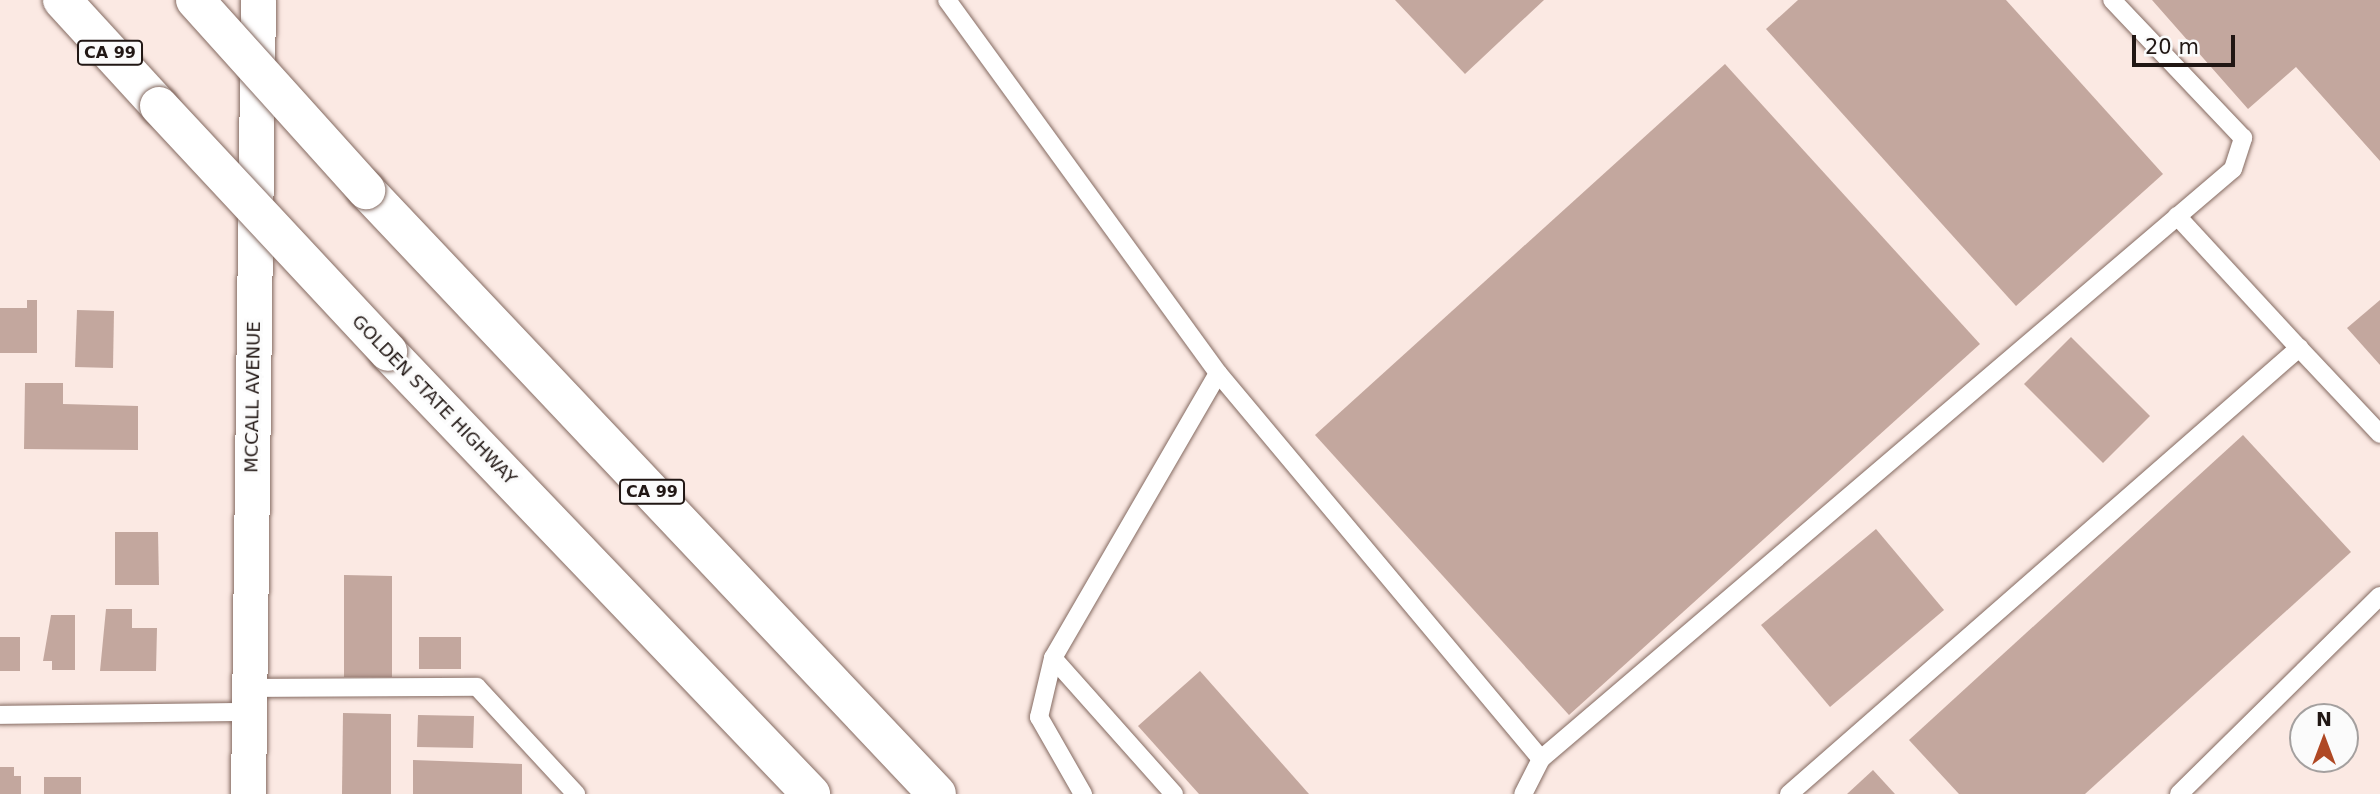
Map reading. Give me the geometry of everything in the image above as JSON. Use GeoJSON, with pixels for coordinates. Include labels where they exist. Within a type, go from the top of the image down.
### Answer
{"type":"FeatureCollection","features":[{"type":"Feature","properties":{"kind":"highway","name":"GOLDEN STATE HIGHWAY"},"geometry":{"type":"LineString","coordinates":[[62,0],[388,352],[811,794]]}},
{"type":"Feature","properties":{"kind":"highway","name":"CA 99"},"geometry":{"type":"LineString","coordinates":[[195,0],[366,190],[937,794]]}},
{"type":"Feature","properties":{"kind":"street","name":"MCCALL AVENUE"},"geometry":{"type":"LineString","coordinates":[[248,794],[258,0]]}},
{"type":"Feature","properties":{"kind":"lane"},"geometry":{"type":"LineString","coordinates":[[947,0],[1218,373],[1541,759]]}},
{"type":"Feature","properties":{"kind":"lane"},"geometry":{"type":"LineString","coordinates":[[1523,794],[1541,759],[2233,169],[2243,138],[2112,0]]}},
{"type":"Feature","properties":{"kind":"lane"},"geometry":{"type":"LineString","coordinates":[[2177,216],[2380,433]]}},
{"type":"Feature","properties":{"kind":"lane"},"geometry":{"type":"LineString","coordinates":[[1789,794],[2299,348]]}},
{"type":"Feature","properties":{"kind":"lane"},"geometry":{"type":"LineString","coordinates":[[1083,794],[1039,718],[1053,658],[1218,373]]}},
{"type":"Feature","properties":{"kind":"lane"},"geometry":{"type":"LineString","coordinates":[[2179,794],[2380,596]]}},
{"type":"Feature","properties":{"kind":"lane"},"geometry":{"type":"LineString","coordinates":[[1053,658],[1174,794]]}},
{"type":"Feature","properties":{"kind":"lane"},"geometry":{"type":"LineString","coordinates":[[0,715],[477,687],[576,794]]}},
{"type":"Feature","properties":{"kind":"building"},"geometry":{"type":"Polygon","coordinates":[[[1395,0],[1544,0],[1465,74],[1395,0]]]}},
{"type":"Feature","properties":{"kind":"building"},"geometry":{"type":"Polygon","coordinates":[[[1798,0],[2006,0],[2163,174],[2016,306],[1766,29],[1798,0]]]}},
{"type":"Feature","properties":{"kind":"building"},"geometry":{"type":"Polygon","coordinates":[[[2152,0],[2380,0],[2380,161],[2296,67],[2248,109],[2152,0]]]}},
{"type":"Feature","properties":{"kind":"building"},"geometry":{"type":"Polygon","coordinates":[[[1725,64],[1980,344],[1569,715],[1315,435],[1725,64]]]}},
{"type":"Feature","properties":{"kind":"building"},"geometry":{"type":"Polygon","coordinates":[[[27,300],[37,300],[37,353],[0,353],[0,308],[27,308],[27,300]]]}},
{"type":"Feature","properties":{"kind":"building"},"geometry":{"type":"Polygon","coordinates":[[[2380,300],[2380,365],[2347,328],[2380,300]]]}},
{"type":"Feature","properties":{"kind":"building"},"geometry":{"type":"Polygon","coordinates":[[[77,310],[114,311],[113,368],[75,367],[77,310]]]}},
{"type":"Feature","properties":{"kind":"building"},"geometry":{"type":"Polygon","coordinates":[[[2071,337],[2150,416],[2103,463],[2024,384],[2071,337]]]}},
{"type":"Feature","properties":{"kind":"building"},"geometry":{"type":"Polygon","coordinates":[[[25,383],[63,383],[63,404],[138,406],[138,450],[24,449],[25,383]]]}},
{"type":"Feature","properties":{"kind":"building"},"geometry":{"type":"Polygon","coordinates":[[[2243,435],[2351,552],[2085,794],[1959,794],[1909,740],[2243,435]]]}},
{"type":"Feature","properties":{"kind":"building"},"geometry":{"type":"Polygon","coordinates":[[[1876,529],[1944,610],[1830,707],[1761,625],[1876,529]]]}},
{"type":"Feature","properties":{"kind":"building"},"geometry":{"type":"Polygon","coordinates":[[[115,532],[158,532],[159,585],[115,585],[115,532]]]}},
{"type":"Feature","properties":{"kind":"building"},"geometry":{"type":"Polygon","coordinates":[[[344,575],[392,576],[392,677],[344,677],[344,575]]]}},
{"type":"Feature","properties":{"kind":"building"},"geometry":{"type":"Polygon","coordinates":[[[106,609],[132,609],[132,628],[157,628],[156,671],[100,671],[106,609]]]}},
{"type":"Feature","properties":{"kind":"building"},"geometry":{"type":"Polygon","coordinates":[[[51,615],[75,615],[75,670],[52,670],[52,661],[43,661],[51,615]]]}},
{"type":"Feature","properties":{"kind":"building"},"geometry":{"type":"Polygon","coordinates":[[[0,637],[20,637],[20,671],[0,671],[0,637]]]}},
{"type":"Feature","properties":{"kind":"building"},"geometry":{"type":"Polygon","coordinates":[[[419,637],[461,637],[461,669],[419,669],[419,637]]]}},
{"type":"Feature","properties":{"kind":"building"},"geometry":{"type":"Polygon","coordinates":[[[1200,671],[1309,794],[1199,794],[1138,726],[1200,671]]]}},
{"type":"Feature","properties":{"kind":"building"},"geometry":{"type":"Polygon","coordinates":[[[343,713],[391,714],[391,794],[342,794],[343,713]]]}},
{"type":"Feature","properties":{"kind":"building"},"geometry":{"type":"Polygon","coordinates":[[[418,715],[474,716],[473,748],[417,747],[418,715]]]}},
{"type":"Feature","properties":{"kind":"building"},"geometry":{"type":"Polygon","coordinates":[[[413,760],[522,764],[522,794],[413,794],[413,760]]]}},
{"type":"Feature","properties":{"kind":"building"},"geometry":{"type":"Polygon","coordinates":[[[0,767],[14,767],[14,776],[21,776],[21,794],[0,794],[0,767]]]}},
{"type":"Feature","properties":{"kind":"building"},"geometry":{"type":"Polygon","coordinates":[[[1873,770],[1895,794],[1847,794],[1873,770]]]}},
{"type":"Feature","properties":{"kind":"building"},"geometry":{"type":"Polygon","coordinates":[[[44,777],[81,777],[81,794],[44,794],[44,777]]]}}]}
